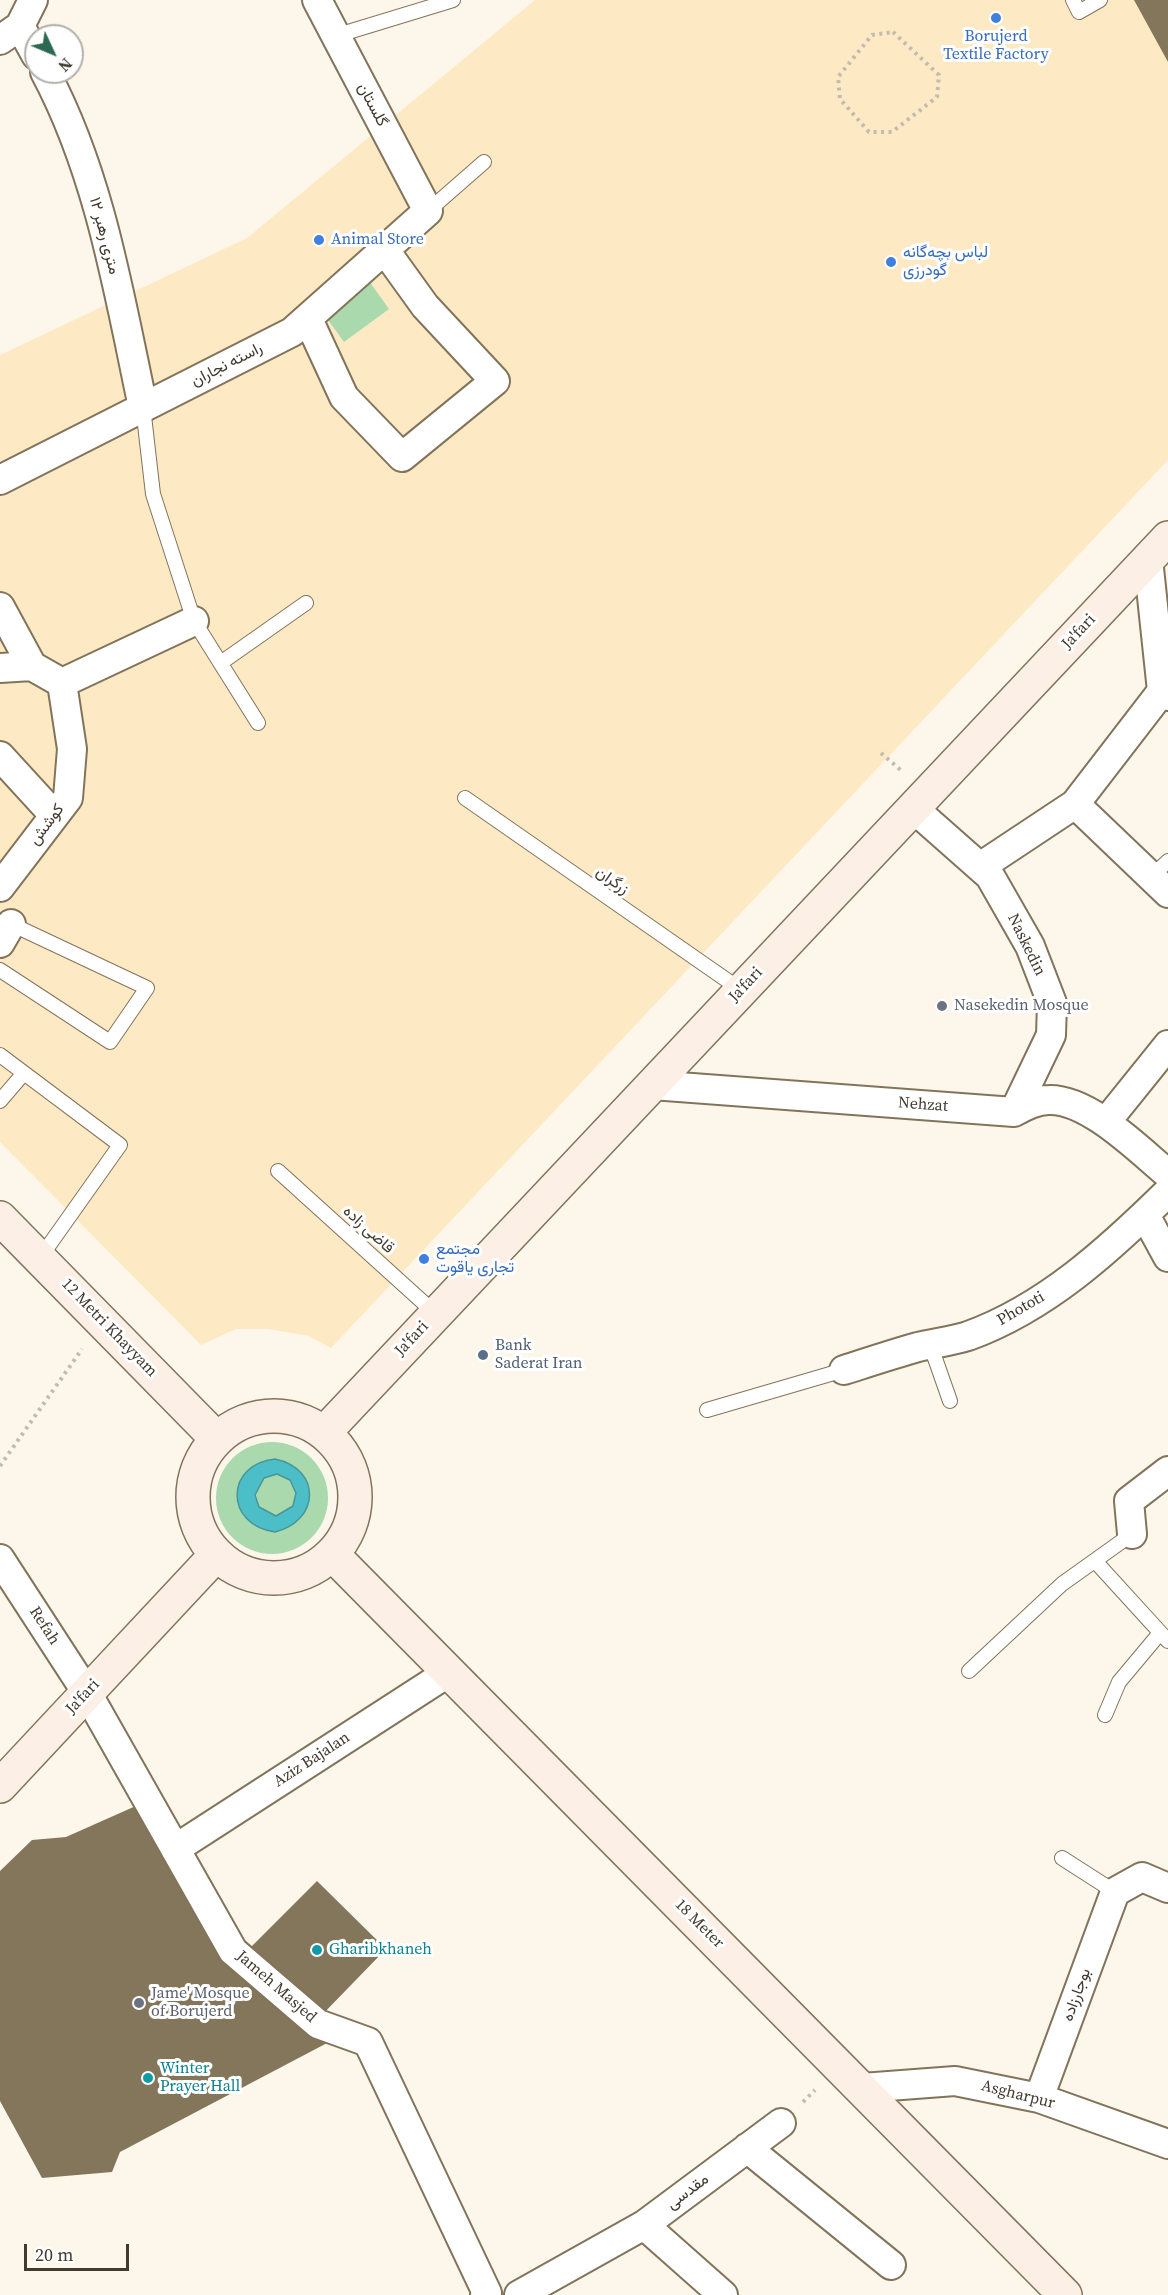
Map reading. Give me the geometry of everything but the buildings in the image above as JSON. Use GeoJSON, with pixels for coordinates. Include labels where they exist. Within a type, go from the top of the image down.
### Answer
{"type":"FeatureCollection","features":[{"type":"Feature","properties":{"kind":"street"},"geometry":{"type":"LineString","coordinates":[[24,45],[10,33],[33,0]]}},
{"type":"Feature","properties":{"kind":"street","name":"گلستان"},"geometry":{"type":"LineString","coordinates":[[316,0],[428,211]]}},
{"type":"Feature","properties":{"kind":"street","name":"۱۲ متری رهبر"},"geometry":{"type":"LineString","coordinates":[[52,84],[68,114],[107,241],[143,407]]}},
{"type":"Feature","properties":{"kind":"street","name":"راسته نجاران"},"geometry":{"type":"LineString","coordinates":[[0,480],[292,332],[428,211]]}},
{"type":"Feature","properties":{"kind":"street"},"geometry":{"type":"LineString","coordinates":[[308,319],[344,397],[402,457],[495,381],[425,306],[384,249]]}},
{"type":"Feature","properties":{"kind":"street"},"geometry":{"type":"LineString","coordinates":[[980,867],[1075,804],[1165,693],[1158,548]]}},
{"type":"Feature","properties":{"kind":"street","name":"Ja'fari"},"geometry":{"type":"LineString","coordinates":[[324,1433],[1158,548]]}},
{"type":"Feature","properties":{"kind":"street"},"geometry":{"type":"LineString","coordinates":[[0,607],[32,666]]}},
{"type":"Feature","properties":{"kind":"street"},"geometry":{"type":"LineString","coordinates":[[0,668],[32,666],[62,682],[194,621]]}},
{"type":"Feature","properties":{"kind":"street","name":"کوشش"},"geometry":{"type":"LineString","coordinates":[[0,887],[68,798],[72,749],[62,682]]}},
{"type":"Feature","properties":{"kind":"street"},"geometry":{"type":"LineString","coordinates":[[0,756],[54,815]]}},
{"type":"Feature","properties":{"kind":"street"},"geometry":{"type":"LineString","coordinates":[[1075,804],[1162,877]]}},
{"type":"Feature","properties":{"kind":"street","name":"Naskedin"},"geometry":{"type":"LineString","coordinates":[[913,808],[990,876],[1030,946],[1052,1003],[1051,1035],[1014,1112]]}},
{"type":"Feature","properties":{"kind":"street"},"geometry":{"type":"LineString","coordinates":[[1106,1122],[1168,1045]]}},
{"type":"Feature","properties":{"kind":"street","name":"Nehzat"},"geometry":{"type":"LineString","coordinates":[[652,1085],[1014,1112],[1030,1104],[1048,1100],[1060,1101],[1106,1122],[1168,1174]]}},
{"type":"Feature","properties":{"kind":"street","name":"Phototi"},"geometry":{"type":"LineString","coordinates":[[844,1370],[930,1344],[966,1336],[1007,1319],[1057,1288],[1122,1237],[1168,1192]]}},
{"type":"Feature","properties":{"kind":"street"},"geometry":{"type":"LineString","coordinates":[[1145,1215],[1168,1257]]}},
{"type":"Feature","properties":{"kind":"street","name":"12 Metri Khayyam"},"geometry":{"type":"LineString","coordinates":[[0,1218],[217,1439]]}},
{"type":"Feature","properties":{"kind":"street"},"geometry":{"type":"LineString","coordinates":[[280,1416],[303,1421],[324,1433],[340,1449],[351,1470],[355,1492],[354,1515],[345,1536],[332,1554],[311,1570],[287,1578],[261,1578],[237,1570],[216,1555],[198,1527],[193,1511],[193,1486],[201,1462],[217,1439],[234,1426],[256,1418],[280,1416]]}},
{"type":"Feature","properties":{"kind":"street"},"geometry":{"type":"LineString","coordinates":[[1132,1534],[1129,1501],[1168,1471]]}},
{"type":"Feature","properties":{"kind":"street","name":"18 Meter"},"geometry":{"type":"LineString","coordinates":[[332,1554],[852,2077],[1065,2295]]}},
{"type":"Feature","properties":{"kind":"street","name":"Ja'fari"},"geometry":{"type":"LineString","coordinates":[[0,1786],[216,1555]]}},
{"type":"Feature","properties":{"kind":"street","name":"Refah"},"geometry":{"type":"LineString","coordinates":[[0,1559],[87,1693]]}},
{"type":"Feature","properties":{"kind":"street","name":"Aziz Bajalan"},"geometry":{"type":"LineString","coordinates":[[175,1849],[449,1672]]}},
{"type":"Feature","properties":{"kind":"street","name":"Jameh Masjed"},"geometry":{"type":"LineString","coordinates":[[87,1693],[233,1951],[318,2024],[368,2042],[487,2293],[485,2295]]}},
{"type":"Feature","properties":{"kind":"street"},"geometry":{"type":"LineString","coordinates":[[1115,1893],[1142,1876],[1168,1888]]}},
{"type":"Feature","properties":{"kind":"street","name":"بوجارزاده"},"geometry":{"type":"LineString","coordinates":[[1039,2098],[1115,1893]]}},
{"type":"Feature","properties":{"kind":"street","name":"Asgharpur"},"geometry":{"type":"LineString","coordinates":[[852,2077],[955,2081],[1039,2098],[1168,2144]]}},
{"type":"Feature","properties":{"kind":"street","name":"مقدسی"},"geometry":{"type":"LineString","coordinates":[[519,2295],[644,2225],[781,2123]]}},
{"type":"Feature","properties":{"kind":"street"},"geometry":{"type":"LineString","coordinates":[[747,2148],[891,2265]]}},
{"type":"Feature","properties":{"kind":"street"},"geometry":{"type":"LineString","coordinates":[[644,2225],[723,2295]]}},
{"type":"Feature","properties":{"kind":"lane"},"geometry":{"type":"LineString","coordinates":[[335,36],[453,0]]}},
{"type":"Feature","properties":{"kind":"lane"},"geometry":{"type":"LineString","coordinates":[[1073,0],[1079,12],[1100,0]]}},
{"type":"Feature","properties":{"kind":"lane"},"geometry":{"type":"LineString","coordinates":[[428,211],[484,162]]}},
{"type":"Feature","properties":{"kind":"lane"},"geometry":{"type":"LineString","coordinates":[[143,407],[153,494],[194,621],[222,662],[258,723]]}},
{"type":"Feature","properties":{"kind":"lane"},"geometry":{"type":"LineString","coordinates":[[222,662],[306,603]]}},
{"type":"Feature","properties":{"kind":"lane","name":"زرگران"},"geometry":{"type":"LineString","coordinates":[[465,798],[741,990]]}},
{"type":"Feature","properties":{"kind":"lane"},"geometry":{"type":"LineString","coordinates":[[0,970],[110,1042],[147,988],[5,933]]}},
{"type":"Feature","properties":{"kind":"lane"},"geometry":{"type":"LineString","coordinates":[[0,1055],[120,1145],[40,1258]]}},
{"type":"Feature","properties":{"kind":"lane"},"geometry":{"type":"LineString","coordinates":[[0,1101],[24,1073]]}},
{"type":"Feature","properties":{"kind":"lane","name":"قاضی زاده"},"geometry":{"type":"LineString","coordinates":[[278,1172],[436,1314]]}},
{"type":"Feature","properties":{"kind":"lane"},"geometry":{"type":"LineString","coordinates":[[930,1344],[950,1401]]}},
{"type":"Feature","properties":{"kind":"lane"},"geometry":{"type":"LineString","coordinates":[[707,1410],[844,1370]]}},
{"type":"Feature","properties":{"kind":"lane"},"geometry":{"type":"LineString","coordinates":[[969,1671],[1062,1584],[1132,1534]]}},
{"type":"Feature","properties":{"kind":"lane"},"geometry":{"type":"LineString","coordinates":[[1095,1560],[1164,1637],[1119,1682],[1105,1715]]}},
{"type":"Feature","properties":{"kind":"lane"},"geometry":{"type":"LineString","coordinates":[[1062,1858],[1115,1893]]}},
{"type":"Feature","properties":{"kind":"path"},"geometry":{"type":"LineString","coordinates":[[893,32],[939,75],[937,97],[892,132],[869,132],[840,99],[837,77],[872,35],[893,32]]}},
{"type":"Feature","properties":{"kind":"path"},"geometry":{"type":"LineString","coordinates":[[0,1466],[101,1321]]}},
{"type":"Feature","properties":{"kind":"path"},"geometry":{"type":"LineString","coordinates":[[781,2123],[852,2077]]}},
{"type":"Feature","properties":{"kind":"shaded area"},"geometry":{"type":"Polygon","coordinates":[[[535,0],[1139,0],[1168,53],[1168,460],[331,1348],[309,1336],[268,1329],[236,1329],[201,1345],[0,1142],[0,355],[247,238],[535,0]]]}},
{"type":"Feature","properties":{"kind":"green space"},"geometry":{"type":"Polygon","coordinates":[[[369,281],[389,309],[344,342],[323,313],[369,281]]]}},
{"type":"Feature","properties":{"kind":"green space"},"geometry":{"type":"Polygon","coordinates":[[[272,1442],[293,1446],[311,1459],[324,1477],[328,1498],[324,1519],[311,1537],[293,1550],[272,1554],[251,1550],[233,1537],[220,1519],[216,1498],[220,1477],[233,1459],[251,1446],[272,1442]]]}},
{"type":"Feature","properties":{"kind":"water"},"geometry":{"type":"Polygon","coordinates":[[[275,1459],[290,1465],[301,1473],[308,1484],[310,1495],[301,1517],[290,1526],[275,1532],[258,1527],[246,1518],[239,1507],[237,1495],[240,1482],[247,1472],[259,1463],[275,1459]],[[277,1474],[264,1478],[255,1495],[259,1507],[276,1516],[293,1506],[296,1493],[290,1480],[277,1474]]]}},
{"type":"Feature","properties":{"kind":"place","name":"Borujerd Textile Factory"},"geometry":{"type":"Point","coordinates":[996,18]}},
{"type":"Feature","properties":{"kind":"place","name":"Animal Store"},"geometry":{"type":"Point","coordinates":[319,240]}},
{"type":"Feature","properties":{"kind":"place","name":"لباس بچه‌گانه گودرزی"},"geometry":{"type":"Point","coordinates":[891,262]}},
{"type":"Feature","properties":{"kind":"place","name":"Nasekedin Mosque"},"geometry":{"type":"Point","coordinates":[942,1006]}},
{"type":"Feature","properties":{"kind":"place","name":"مجتمع تجاری یاقوت"},"geometry":{"type":"Point","coordinates":[424,1259]}},
{"type":"Feature","properties":{"kind":"place","name":"Bank Saderat Iran"},"geometry":{"type":"Point","coordinates":[483,1355]}},
{"type":"Feature","properties":{"kind":"place","name":"Gharibkhaneh"},"geometry":{"type":"Point","coordinates":[317,1950]}},
{"type":"Feature","properties":{"kind":"place","name":"Jame' Mosque of Borujerd"},"geometry":{"type":"Point","coordinates":[139,2003]}},
{"type":"Feature","properties":{"kind":"place","name":"Winter Prayer Hall"},"geometry":{"type":"Point","coordinates":[148,2078]}}]}
